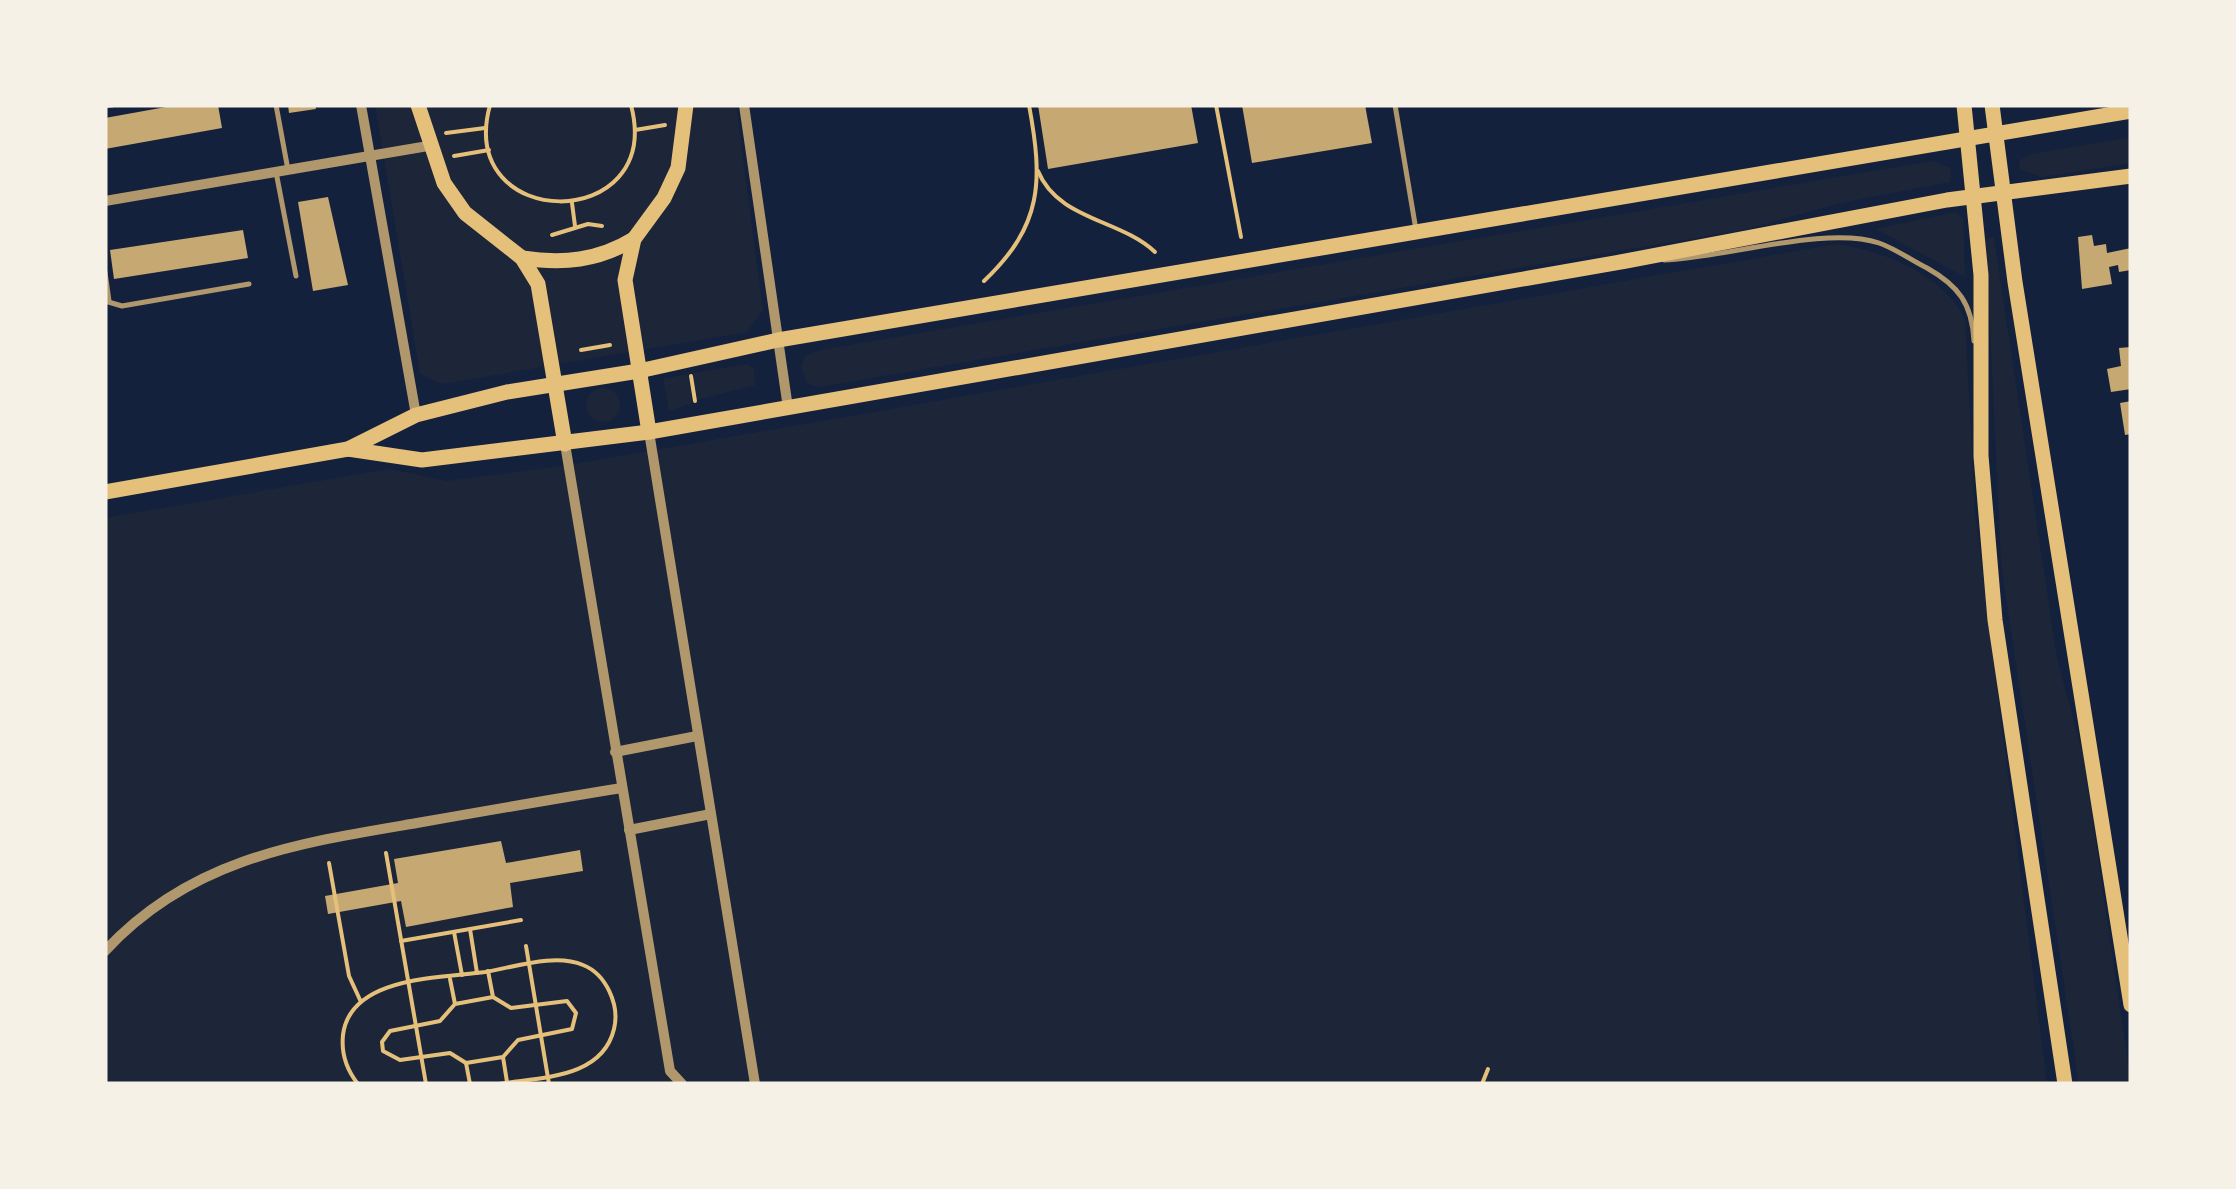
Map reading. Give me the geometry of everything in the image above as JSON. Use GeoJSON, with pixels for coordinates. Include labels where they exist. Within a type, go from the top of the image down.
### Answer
{"type":"FeatureCollection","features":[{"type":"Feature","properties":{"kind":"main road"},"geometry":{"type":"LineString","coordinates":[[418,105],[428,146],[444,183],[465,213],[522,258],[538,284],[565,444]]}},
{"type":"Feature","properties":{"kind":"main road"},"geometry":{"type":"LineString","coordinates":[[650,432],[626,280],[634,239],[664,198],[678,168],[686,105]]}},
{"type":"Feature","properties":{"kind":"main road"},"geometry":{"type":"LineString","coordinates":[[1964,105],[1976,196],[1982,305],[1981,456],[1995,620],[2065,1084]]}},
{"type":"Feature","properties":{"kind":"main road"},"geometry":{"type":"LineString","coordinates":[[1992,105],[2131,1004]]}},
{"type":"Feature","properties":{"kind":"main road"},"geometry":{"type":"LineString","coordinates":[[105,492],[348,449],[416,415],[508,392],[639,371],[778,340],[2131,111]]}},
{"type":"Feature","properties":{"kind":"main road"},"geometry":{"type":"LineString","coordinates":[[348,449],[422,460],[650,432],[1976,196],[2131,176]]}},
{"type":"Feature","properties":{"kind":"main road"},"geometry":{"type":"LineString","coordinates":[[522,258],[564,262],[595,258],[634,239]]}},
{"type":"Feature","properties":{"kind":"street"},"geometry":{"type":"LineString","coordinates":[[361,105],[416,415]]}},
{"type":"Feature","properties":{"kind":"street"},"geometry":{"type":"LineString","coordinates":[[744,105],[788,408]]}},
{"type":"Feature","properties":{"kind":"street"},"geometry":{"type":"LineString","coordinates":[[105,201],[428,146]]}},
{"type":"Feature","properties":{"kind":"street"},"geometry":{"type":"LineString","coordinates":[[650,432],[754,1084]]}},
{"type":"Feature","properties":{"kind":"street"},"geometry":{"type":"LineString","coordinates":[[565,444],[670,1072],[682,1084]]}},
{"type":"Feature","properties":{"kind":"street"},"geometry":{"type":"LineString","coordinates":[[615,752],[697,736]]}},
{"type":"Feature","properties":{"kind":"street"},"geometry":{"type":"LineString","coordinates":[[105,950],[161,901],[220,870],[283,846],[622,788]]}},
{"type":"Feature","properties":{"kind":"street"},"geometry":{"type":"LineString","coordinates":[[628,830],[710,814]]}},
{"type":"Feature","properties":{"kind":"lane"},"geometry":{"type":"LineString","coordinates":[[276,105],[296,276]]}},
{"type":"Feature","properties":{"kind":"lane"},"geometry":{"type":"LineString","coordinates":[[1394,105],[1416,232]]}},
{"type":"Feature","properties":{"kind":"lane"},"geometry":{"type":"LineString","coordinates":[[1626,261],[1713,257],[1838,237],[1892,249],[1952,284],[1969,307],[1981,456]]}},
{"type":"Feature","properties":{"kind":"lane"},"geometry":{"type":"LineString","coordinates":[[105,272],[107,301],[122,306],[249,284]]}},
{"type":"Feature","properties":{"kind":"path"},"geometry":{"type":"LineString","coordinates":[[490,105],[488,150],[496,166],[520,192],[554,204],[592,197],[616,178],[632,150],[636,130],[631,105]]}},
{"type":"Feature","properties":{"kind":"path"},"geometry":{"type":"LineString","coordinates":[[984,280],[1015,252],[1026,232],[1036,167],[1030,105]]}},
{"type":"Feature","properties":{"kind":"path"},"geometry":{"type":"LineString","coordinates":[[1216,105],[1241,237]]}},
{"type":"Feature","properties":{"kind":"path"},"geometry":{"type":"LineString","coordinates":[[636,130],[670,124]]}},
{"type":"Feature","properties":{"kind":"path"},"geometry":{"type":"LineString","coordinates":[[446,133],[486,128]]}},
{"type":"Feature","properties":{"kind":"path"},"geometry":{"type":"LineString","coordinates":[[454,156],[488,150]]}},
{"type":"Feature","properties":{"kind":"path"},"geometry":{"type":"LineString","coordinates":[[1036,167],[1057,200],[1130,234],[1155,252]]}},
{"type":"Feature","properties":{"kind":"path"},"geometry":{"type":"LineString","coordinates":[[572,203],[575,226]]}},
{"type":"Feature","properties":{"kind":"path"},"geometry":{"type":"LineString","coordinates":[[552,235],[575,226],[602,226]]}},
{"type":"Feature","properties":{"kind":"path"},"geometry":{"type":"LineString","coordinates":[[581,350],[610,345]]}},
{"type":"Feature","properties":{"kind":"path"},"geometry":{"type":"LineString","coordinates":[[691,373],[695,401]]}},
{"type":"Feature","properties":{"kind":"path"},"geometry":{"type":"LineString","coordinates":[[386,853],[426,1084]]}},
{"type":"Feature","properties":{"kind":"path"},"geometry":{"type":"LineString","coordinates":[[329,863],[349,976],[361,1002]]}},
{"type":"Feature","properties":{"kind":"path"},"geometry":{"type":"LineString","coordinates":[[401,941],[521,920]]}},
{"type":"Feature","properties":{"kind":"path"},"geometry":{"type":"LineString","coordinates":[[470,930],[477,973]]}},
{"type":"Feature","properties":{"kind":"path"},"geometry":{"type":"LineString","coordinates":[[454,932],[462,975]]}},
{"type":"Feature","properties":{"kind":"path"},"geometry":{"type":"LineString","coordinates":[[526,946],[549,1084]]}},
{"type":"Feature","properties":{"kind":"path"},"geometry":{"type":"LineString","coordinates":[[358,1084],[345,1064],[342,1040],[350,1013],[384,988],[554,960],[581,963],[600,977],[614,1007],[614,1033],[595,1061],[574,1071],[499,1084]]}},
{"type":"Feature","properties":{"kind":"path"},"geometry":{"type":"LineString","coordinates":[[488,971],[492,997]]}},
{"type":"Feature","properties":{"kind":"path"},"geometry":{"type":"LineString","coordinates":[[450,977],[455,1004]]}},
{"type":"Feature","properties":{"kind":"path"},"geometry":{"type":"LineString","coordinates":[[492,997],[510,1008],[536,1004],[568,1001],[576,1013],[572,1029],[518,1040],[503,1057],[466,1063],[450,1053],[394,1059],[382,1047],[390,1031],[440,1021],[455,1004],[492,997]]}},
{"type":"Feature","properties":{"kind":"path"},"geometry":{"type":"LineString","coordinates":[[503,1057],[507,1083]]}},
{"type":"Feature","properties":{"kind":"path"},"geometry":{"type":"LineString","coordinates":[[466,1063],[470,1084]]}},
{"type":"Feature","properties":{"kind":"path"},"geometry":{"type":"LineString","coordinates":[[1482,1084],[1488,1069]]}},
{"type":"Feature","properties":{"kind":"shaded area"},"geometry":{"type":"Polygon","coordinates":[[[375,105],[736,105],[763,310],[747,332],[442,384],[420,374],[375,105]]]}},
{"type":"Feature","properties":{"kind":"shaded area"},"geometry":{"type":"Polygon","coordinates":[[[2131,137],[2131,163],[2042,177],[2019,169],[2020,160],[2033,154],[2131,137]]]}},
{"type":"Feature","properties":{"kind":"shaded area"},"geometry":{"type":"Polygon","coordinates":[[[1933,161],[1951,168],[1950,182],[1845,202],[1742,230],[818,387],[807,383],[801,366],[805,356],[820,350],[1933,161]]]}},
{"type":"Feature","properties":{"kind":"shaded area"},"geometry":{"type":"Polygon","coordinates":[[[1956,212],[1963,218],[1965,277],[1876,229],[1956,212]]]}},
{"type":"Feature","properties":{"kind":"shaded area"},"geometry":{"type":"Polygon","coordinates":[[[1986,238],[1994,238],[2057,659],[2083,755],[2131,1084],[2079,1084],[2001,564],[1986,238]]]}},
{"type":"Feature","properties":{"kind":"shaded area"},"geometry":{"type":"Polygon","coordinates":[[[1837,244],[1874,252],[1910,267],[1942,289],[1965,319],[1975,513],[2047,1084],[105,1084],[105,518],[389,469],[447,481],[575,464],[1837,244]]]}},
{"type":"Feature","properties":{"kind":"shaded area"},"geometry":{"type":"Polygon","coordinates":[[[747,364],[754,369],[755,385],[697,400],[693,373],[747,364]]]}},
{"type":"Feature","properties":{"kind":"shaded area"},"geometry":{"type":"Polygon","coordinates":[[[688,374],[692,403],[669,411],[663,379],[688,374]]]}},
{"type":"Feature","properties":{"kind":"shaded area"},"geometry":{"type":"Polygon","coordinates":[[[603,388],[615,393],[620,405],[615,417],[603,422],[591,417],[586,405],[591,393],[603,388]]]}},
{"type":"Feature","properties":{"kind":"building"},"geometry":{"type":"Polygon","coordinates":[[[177,105],[218,105],[222,128],[105,149],[105,118],[177,105]]]}},
{"type":"Feature","properties":{"kind":"building"},"geometry":{"type":"Polygon","coordinates":[[[288,105],[315,105],[316,109],[289,113],[288,105]]]}},
{"type":"Feature","properties":{"kind":"building"},"geometry":{"type":"Polygon","coordinates":[[[1038,105],[1191,105],[1198,143],[1048,169],[1038,105]]]}},
{"type":"Feature","properties":{"kind":"building"},"geometry":{"type":"Polygon","coordinates":[[[1242,105],[1365,105],[1372,143],[1252,163],[1242,105]]]}},
{"type":"Feature","properties":{"kind":"building"},"geometry":{"type":"Polygon","coordinates":[[[328,197],[348,285],[313,291],[298,202],[328,197]]]}},
{"type":"Feature","properties":{"kind":"building"},"geometry":{"type":"Polygon","coordinates":[[[243,230],[248,258],[114,279],[110,250],[243,230]]]}},
{"type":"Feature","properties":{"kind":"building"},"geometry":{"type":"Polygon","coordinates":[[[2092,235],[2094,246],[2106,244],[2107,253],[2131,248],[2131,270],[2119,272],[2118,265],[2109,267],[2112,284],[2082,289],[2078,237],[2092,235]]]}},
{"type":"Feature","properties":{"kind":"building"},"geometry":{"type":"Polygon","coordinates":[[[2131,347],[2131,389],[2111,392],[2107,369],[2121,366],[2119,348],[2131,347]]]}},
{"type":"Feature","properties":{"kind":"building"},"geometry":{"type":"Polygon","coordinates":[[[2131,401],[2131,434],[2125,435],[2120,403],[2131,401]]]}},
{"type":"Feature","properties":{"kind":"building"},"geometry":{"type":"Polygon","coordinates":[[[501,841],[506,863],[580,850],[583,871],[510,883],[513,907],[406,927],[401,901],[328,914],[325,896],[398,883],[394,859],[501,841]]]}}]}
